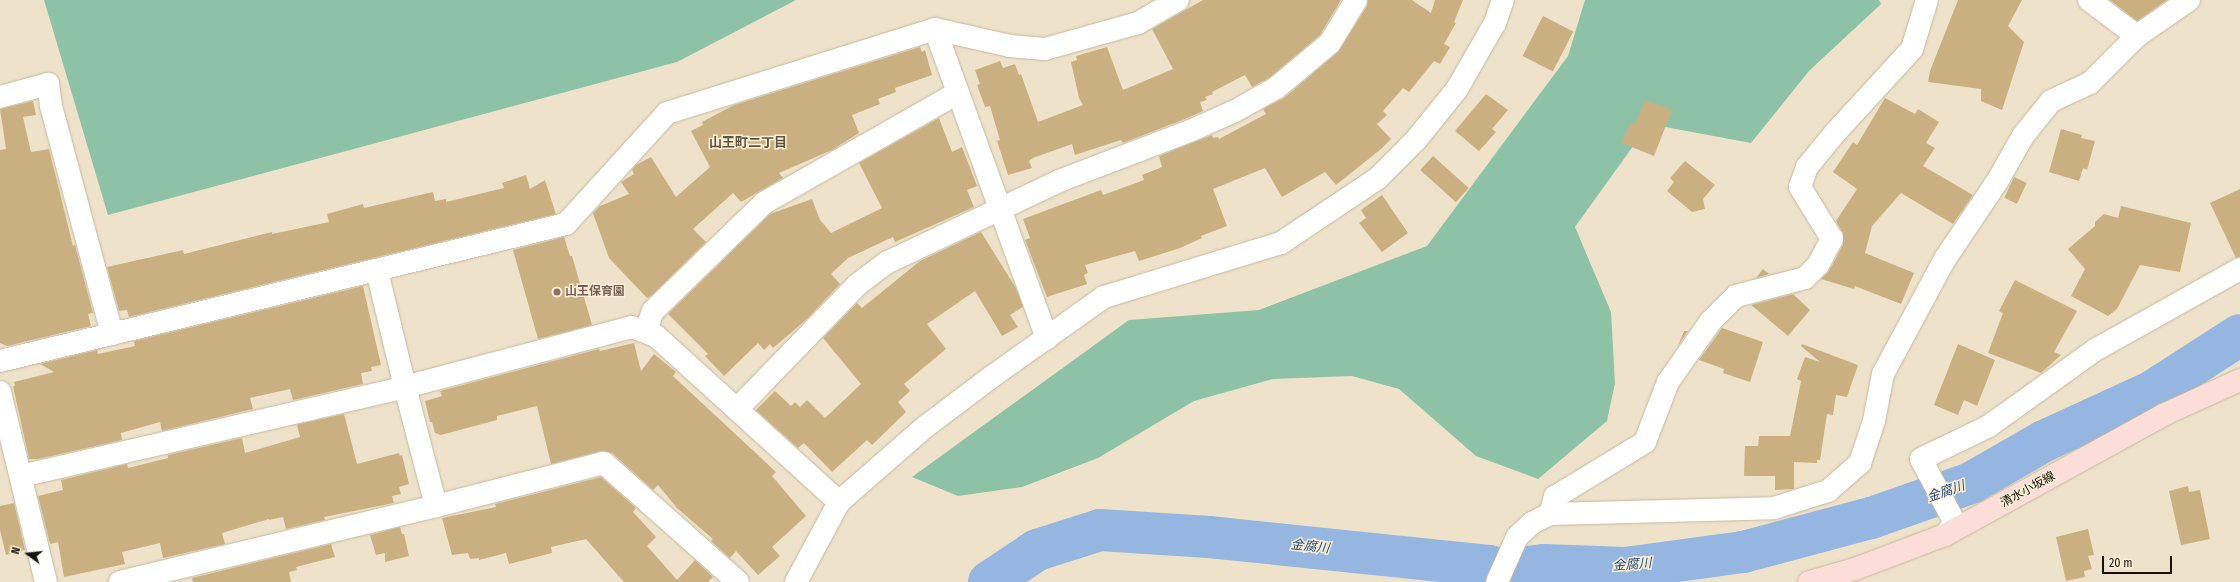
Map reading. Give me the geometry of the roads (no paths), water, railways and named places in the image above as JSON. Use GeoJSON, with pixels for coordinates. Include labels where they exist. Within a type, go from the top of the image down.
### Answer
{"type":"FeatureCollection","features":[{"type":"Feature","properties":{"kind":"main road","name":"清水小坂線"},"geometry":{"type":"LineString","coordinates":[[1809,582],[1854,569],[1950,529],[2163,416],[2240,380]]}},
{"type":"Feature","properties":{"kind":"street"},"geometry":{"type":"LineString","coordinates":[[0,361],[378,271],[566,224],[667,113],[935,29],[1010,46],[1045,49],[1138,23],[1178,0]]}},
{"type":"Feature","properties":{"kind":"street"},"geometry":{"type":"LineString","coordinates":[[738,408],[857,285],[888,262],[1059,180],[1197,128],[1235,111],[1276,88],[1330,43],[1356,0]]}},
{"type":"Feature","properties":{"kind":"street"},"geometry":{"type":"LineString","coordinates":[[796,582],[839,502],[925,428],[1104,297],[1281,243],[1378,178],[1416,140],[1457,89],[1495,23],[1503,0]]}},
{"type":"Feature","properties":{"kind":"street"},"geometry":{"type":"LineString","coordinates":[[1496,582],[1517,536],[1541,518],[1555,497],[1645,442],[1668,382],[1712,321],[1736,296],[1805,278],[1818,265],[1832,239],[1800,187],[1807,167],[1835,133],[1912,49],[1927,0]]}},
{"type":"Feature","properties":{"kind":"street"},"geometry":{"type":"LineString","coordinates":[[2089,0],[2137,36]]}},
{"type":"Feature","properties":{"kind":"street"},"geometry":{"type":"LineString","coordinates":[[1541,518],[1774,508],[1828,491],[1860,463],[1874,421],[1883,374],[1945,259],[1998,180],[2024,136],[2051,101],[2090,83],[2137,36],[2189,0]]}},
{"type":"Feature","properties":{"kind":"street"},"geometry":{"type":"LineString","coordinates":[[935,29],[1047,338]]}},
{"type":"Feature","properties":{"kind":"street"},"geometry":{"type":"LineString","coordinates":[[0,97],[48,84],[52,106],[112,334]]}},
{"type":"Feature","properties":{"kind":"street"},"geometry":{"type":"LineString","coordinates":[[646,331],[653,311],[764,203],[958,93]]}},
{"type":"Feature","properties":{"kind":"street"},"geometry":{"type":"LineString","coordinates":[[1950,529],[1921,459],[1989,426],[2095,350],[2240,269]]}},
{"type":"Feature","properties":{"kind":"street"},"geometry":{"type":"LineString","coordinates":[[378,271],[404,387],[436,506]]}},
{"type":"Feature","properties":{"kind":"street"},"geometry":{"type":"LineString","coordinates":[[21,476],[404,387],[632,327],[656,336],[738,408],[839,502]]}},
{"type":"Feature","properties":{"kind":"street"},"geometry":{"type":"LineString","coordinates":[[0,392],[46,582]]}},
{"type":"Feature","properties":{"kind":"street"},"geometry":{"type":"LineString","coordinates":[[120,582],[436,506],[604,463],[738,582]]}},
{"type":"Feature","properties":{"kind":"waterway","name":"金腐川"},"geometry":{"type":"LineString","coordinates":[[989,582],[1037,550],[1100,530],[1209,537],[1489,566],[1504,570],[1544,565],[1625,568],[1743,552],[1871,518],[1971,483],[2044,441],[2153,391],[2240,335]]}},
{"type":"Feature","properties":{"kind":"place","name":"山王保育園"},"geometry":{"type":"Point","coordinates":[557,292]}},
{"type":"Feature","properties":{"kind":"district","name":"山王町二丁目"},"geometry":{"type":"Point","coordinates":[748,143]}}]}
